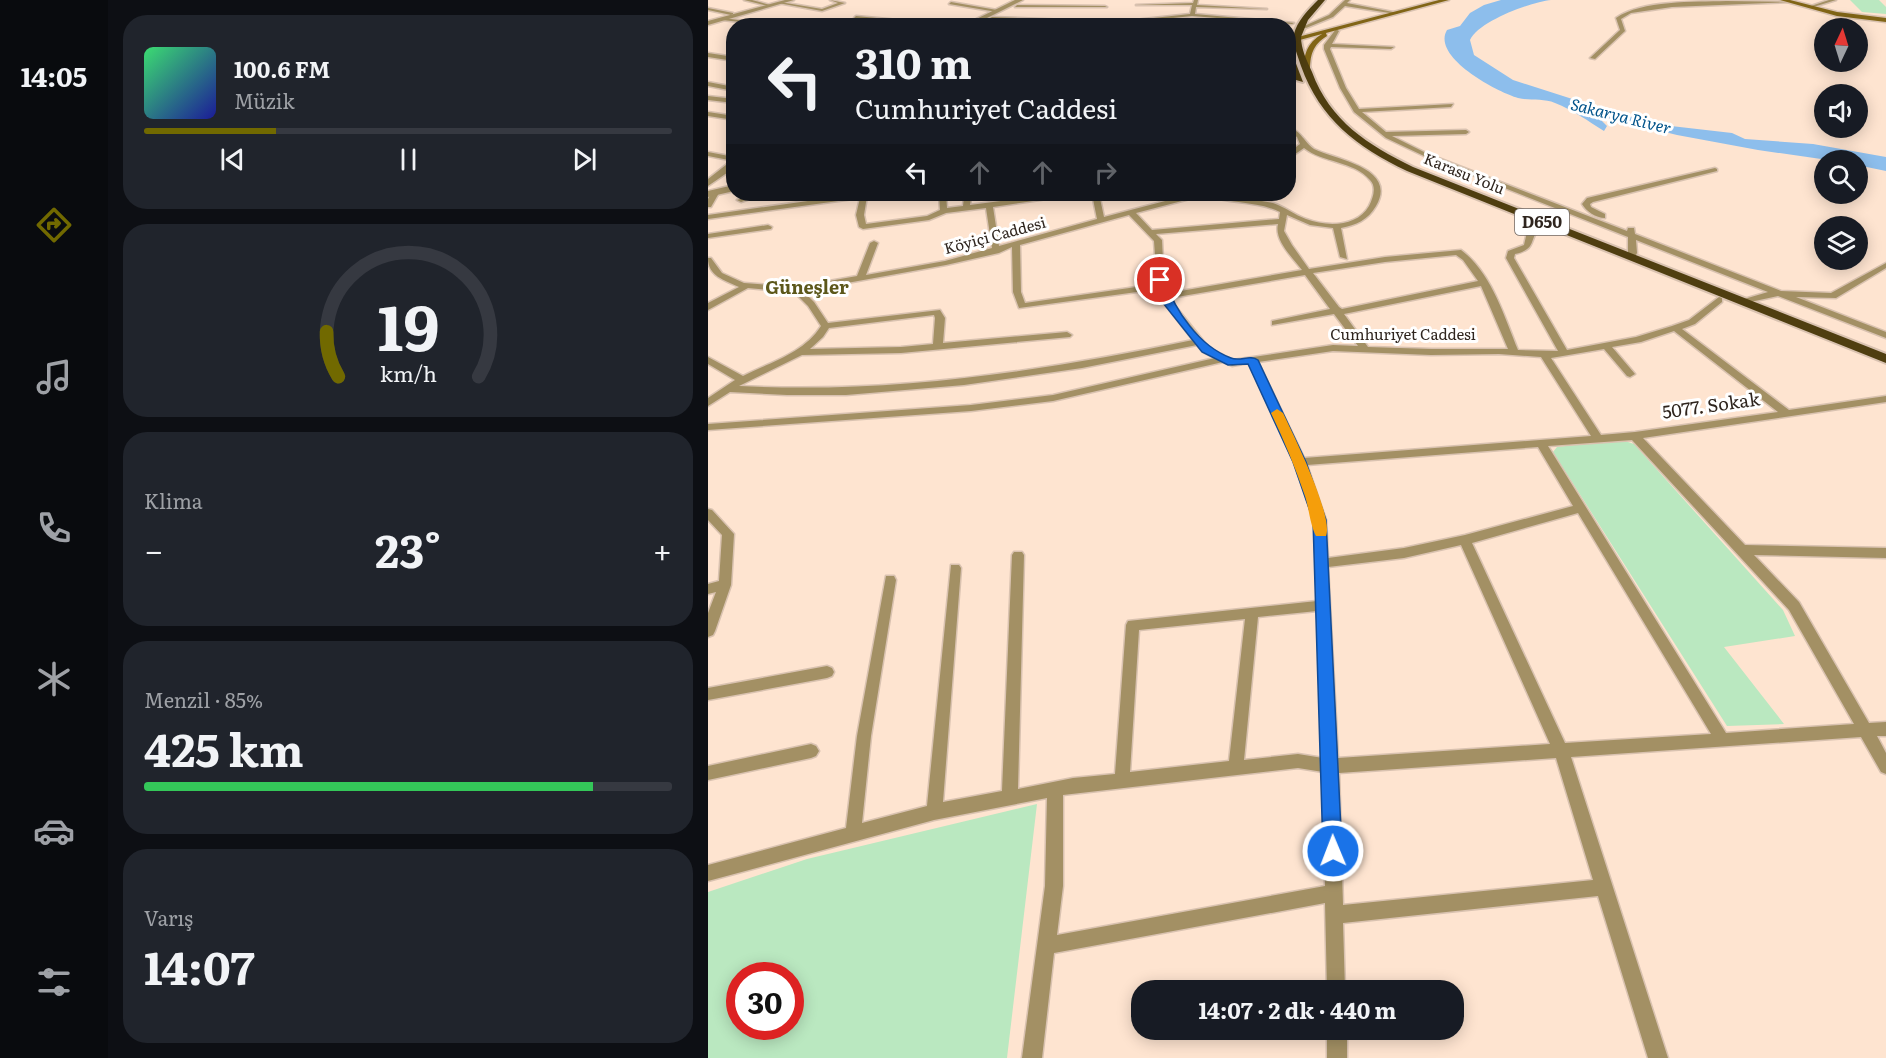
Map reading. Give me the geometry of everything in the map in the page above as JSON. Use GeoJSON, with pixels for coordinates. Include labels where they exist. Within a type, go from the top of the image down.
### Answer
{"type":"FeatureCollection","features":[{"type":"Feature","properties":{"kind":"highway"},"geometry":{"type":"LineString","coordinates":[[1296,27],[1313,0]]}},
{"type":"Feature","properties":{"kind":"highway"},"geometry":{"type":"LineString","coordinates":[[1296,28],[1322,0]]}},
{"type":"Feature","properties":{"kind":"highway","name":"Karasu Yolu"},"geometry":{"type":"LineString","coordinates":[[1296,36],[1307,72],[1325,111],[1336,123],[1391,160],[1886,359]]}},
{"type":"Feature","properties":{"kind":"highway","name":"Karasu Yolu"},"geometry":{"type":"LineString","coordinates":[[1296,73],[1320,116],[1346,140],[1386,165],[1886,369]]}},
{"type":"Feature","properties":{"kind":"main road"},"geometry":{"type":"LineString","coordinates":[[1307,72],[1310,47],[1319,38],[1340,29],[1446,0]]}},
{"type":"Feature","properties":{"kind":"main road"},"geometry":{"type":"LineString","coordinates":[[1786,1],[1810,8],[1886,20]]}},
{"type":"Feature","properties":{"kind":"main road"},"geometry":{"type":"LineString","coordinates":[[1296,30],[1340,29]]}},
{"type":"Feature","properties":{"kind":"main road"},"geometry":{"type":"LineString","coordinates":[[1296,30],[1340,29]]}},
{"type":"Feature","properties":{"kind":"street"},"geometry":{"type":"LineString","coordinates":[[746,0],[768,5]]}},
{"type":"Feature","properties":{"kind":"street"},"geometry":{"type":"LineString","coordinates":[[708,22],[731,14],[792,0]]}},
{"type":"Feature","properties":{"kind":"street"},"geometry":{"type":"LineString","coordinates":[[727,18],[782,2],[822,10],[843,3],[832,0]]}},
{"type":"Feature","properties":{"kind":"street"},"geometry":{"type":"LineString","coordinates":[[984,18],[1029,0]]}},
{"type":"Feature","properties":{"kind":"street"},"geometry":{"type":"LineString","coordinates":[[1073,0],[1117,0]]}},
{"type":"Feature","properties":{"kind":"street"},"geometry":{"type":"LineString","coordinates":[[1810,8],[1834,0]]}},
{"type":"Feature","properties":{"kind":"street"},"geometry":{"type":"LineString","coordinates":[[1593,58],[1623,30],[1618,18],[1626,12],[1664,6],[1786,1]]}},
{"type":"Feature","properties":{"kind":"street"},"geometry":{"type":"LineString","coordinates":[[1256,18],[1272,2]]}},
{"type":"Feature","properties":{"kind":"street"},"geometry":{"type":"LineString","coordinates":[[1296,29],[1331,16],[1346,2],[1396,14]]}},
{"type":"Feature","properties":{"kind":"street"},"geometry":{"type":"LineString","coordinates":[[951,3],[998,12]]}},
{"type":"Feature","properties":{"kind":"street"},"geometry":{"type":"LineString","coordinates":[[992,18],[1019,3],[1105,7]]}},
{"type":"Feature","properties":{"kind":"street"},"geometry":{"type":"LineString","coordinates":[[1114,18],[1166,4],[1195,3],[1265,9]]}},
{"type":"Feature","properties":{"kind":"street"},"geometry":{"type":"LineString","coordinates":[[1191,15],[1195,3]]}},
{"type":"Feature","properties":{"kind":"street"},"geometry":{"type":"LineString","coordinates":[[1165,18],[1166,4]]}},
{"type":"Feature","properties":{"kind":"street"},"geometry":{"type":"LineString","coordinates":[[708,9],[731,14]]}},
{"type":"Feature","properties":{"kind":"street"},"geometry":{"type":"LineString","coordinates":[[1136,11],[1165,18],[1191,15],[1229,18]]}},
{"type":"Feature","properties":{"kind":"street"},"geometry":{"type":"LineString","coordinates":[[708,22],[724,19]]}},
{"type":"Feature","properties":{"kind":"street"},"geometry":{"type":"LineString","coordinates":[[1327,45],[1340,29]]}},
{"type":"Feature","properties":{"kind":"street"},"geometry":{"type":"LineString","coordinates":[[1327,45],[1391,47]]}},
{"type":"Feature","properties":{"kind":"street"},"geometry":{"type":"LineString","coordinates":[[1327,45],[1340,84],[1356,111],[1367,123],[1384,134],[1426,155],[1886,335]]}},
{"type":"Feature","properties":{"kind":"street"},"geometry":{"type":"LineString","coordinates":[[708,55],[726,58]]}},
{"type":"Feature","properties":{"kind":"street"},"geometry":{"type":"LineString","coordinates":[[708,79],[726,82]]}},
{"type":"Feature","properties":{"kind":"street"},"geometry":{"type":"LineString","coordinates":[[708,84],[726,87]]}},
{"type":"Feature","properties":{"kind":"street"},"geometry":{"type":"LineString","coordinates":[[708,98],[726,100]]}},
{"type":"Feature","properties":{"kind":"street"},"geometry":{"type":"LineString","coordinates":[[1356,111],[1451,105]]}},
{"type":"Feature","properties":{"kind":"street"},"geometry":{"type":"LineString","coordinates":[[708,114],[726,117]]}},
{"type":"Feature","properties":{"kind":"street"},"geometry":{"type":"LineString","coordinates":[[1384,134],[1466,132]]}},
{"type":"Feature","properties":{"kind":"street"},"geometry":{"type":"LineString","coordinates":[[1250,201],[1267,204],[1304,221],[1337,226],[1350,225],[1363,218],[1373,206],[1378,191],[1375,180],[1360,170],[1304,145],[1296,133]]}},
{"type":"Feature","properties":{"kind":"street"},"geometry":{"type":"LineString","coordinates":[[1296,137],[1300,136]]}},
{"type":"Feature","properties":{"kind":"street"},"geometry":{"type":"LineString","coordinates":[[1296,151],[1304,145]]}},
{"type":"Feature","properties":{"kind":"street"},"geometry":{"type":"LineString","coordinates":[[708,154],[726,157]]}},
{"type":"Feature","properties":{"kind":"street"},"geometry":{"type":"LineString","coordinates":[[708,183],[726,169]]}},
{"type":"Feature","properties":{"kind":"street"},"geometry":{"type":"LineString","coordinates":[[1631,257],[1634,253],[1631,231],[1588,208],[1586,204],[1590,200],[1715,170]]}},
{"type":"Feature","properties":{"kind":"street"},"geometry":{"type":"LineString","coordinates":[[708,203],[712,193],[726,181]]}},
{"type":"Feature","properties":{"kind":"street"},"geometry":{"type":"LineString","coordinates":[[708,217],[819,201]]}},
{"type":"Feature","properties":{"kind":"street"},"geometry":{"type":"LineString","coordinates":[[865,201],[861,215],[863,226],[930,218],[944,211],[1017,201]]}},
{"type":"Feature","properties":{"kind":"street"},"geometry":{"type":"LineString","coordinates":[[943,201],[944,211]]}},
{"type":"Feature","properties":{"kind":"street"},"geometry":{"type":"LineString","coordinates":[[966,208],[967,201]]}},
{"type":"Feature","properties":{"kind":"street"},"geometry":{"type":"LineString","coordinates":[[1097,201],[1101,221]]}},
{"type":"Feature","properties":{"kind":"street"},"geometry":{"type":"LineString","coordinates":[[1152,201],[1152,208]]}},
{"type":"Feature","properties":{"kind":"street","name":"Köyiçi Caddesi"},"geometry":{"type":"LineString","coordinates":[[708,260],[719,275],[746,286],[796,290],[916,269],[996,251],[1175,201]]}},
{"type":"Feature","properties":{"kind":"street"},"geometry":{"type":"LineString","coordinates":[[989,205],[996,251]]}},
{"type":"Feature","properties":{"kind":"street"},"geometry":{"type":"LineString","coordinates":[[1284,211],[1280,231],[1288,246],[1340,311],[1365,348]]}},
{"type":"Feature","properties":{"kind":"street"},"geometry":{"type":"LineString","coordinates":[[1131,213],[1158,240],[1164,291],[1168,303],[1197,342],[1221,360]]}},
{"type":"Feature","properties":{"kind":"street"},"geometry":{"type":"LineString","coordinates":[[1152,232],[1281,221]]}},
{"type":"Feature","properties":{"kind":"street"},"geometry":{"type":"LineString","coordinates":[[1337,226],[1344,257]]}},
{"type":"Feature","properties":{"kind":"street"},"geometry":{"type":"LineString","coordinates":[[708,236],[768,227]]}},
{"type":"Feature","properties":{"kind":"street"},"geometry":{"type":"LineString","coordinates":[[1535,227],[1530,232],[1530,244],[1527,249],[1511,253],[1510,258],[1564,353]]}},
{"type":"Feature","properties":{"kind":"street"},"geometry":{"type":"LineString","coordinates":[[861,278],[874,243]]}},
{"type":"Feature","properties":{"kind":"street"},"geometry":{"type":"LineString","coordinates":[[1016,245],[1017,292],[1022,306],[1310,273],[1390,257],[1458,252],[1466,255],[1482,283],[1514,352]]}},
{"type":"Feature","properties":{"kind":"street"},"geometry":{"type":"LineString","coordinates":[[1744,302],[1774,293],[1833,296],[1884,268]]}},
{"type":"Feature","properties":{"kind":"street"},"geometry":{"type":"LineString","coordinates":[[1275,323],[1482,283]]}},
{"type":"Feature","properties":{"kind":"street"},"geometry":{"type":"LineString","coordinates":[[708,308],[746,286]]}},
{"type":"Feature","properties":{"kind":"street"},"geometry":{"type":"LineString","coordinates":[[796,290],[811,304],[826,326]]}},
{"type":"Feature","properties":{"kind":"street"},"geometry":{"type":"LineString","coordinates":[[1791,299],[1886,326]]}},
{"type":"Feature","properties":{"kind":"street","name":"Cumhuriyet Caddesi"},"geometry":{"type":"LineString","coordinates":[[708,427],[971,408],[1053,398],[1221,360],[1232,363],[1333,348],[1431,352],[1564,353],[1638,340],[1675,328],[1692,322],[1719,300]]}},
{"type":"Feature","properties":{"kind":"street"},"geometry":{"type":"LineString","coordinates":[[826,326],[937,312],[940,318],[938,347]]}},
{"type":"Feature","properties":{"kind":"street"},"geometry":{"type":"LineString","coordinates":[[708,403],[743,380],[798,351],[822,334],[826,326]]}},
{"type":"Feature","properties":{"kind":"street"},"geometry":{"type":"LineString","coordinates":[[1675,328],[1786,413]]}},
{"type":"Feature","properties":{"kind":"street"},"geometry":{"type":"LineString","coordinates":[[798,351],[832,353],[938,347],[1067,335]]}},
{"type":"Feature","properties":{"kind":"street"},"geometry":{"type":"LineString","coordinates":[[728,389],[822,391],[912,387],[1049,371],[1197,342]]}},
{"type":"Feature","properties":{"kind":"street"},"geometry":{"type":"LineString","coordinates":[[1605,346],[1630,374]]}},
{"type":"Feature","properties":{"kind":"street"},"geometry":{"type":"LineString","coordinates":[[1544,354],[1598,438]]}},
{"type":"Feature","properties":{"kind":"street"},"geometry":{"type":"LineString","coordinates":[[708,360],[743,380]]}},
{"type":"Feature","properties":{"kind":"street"},"geometry":{"type":"LineString","coordinates":[[1252,360],[1300,462],[1320,520],[1331,766],[1336,980]]}},
{"type":"Feature","properties":{"kind":"street","name":"5077. Sokak"},"geometry":{"type":"LineString","coordinates":[[1300,462],[1635,436],[1886,399]]}},
{"type":"Feature","properties":{"kind":"street"},"geometry":{"type":"LineString","coordinates":[[1635,436],[1745,550],[1794,606],[1886,768]]}},
{"type":"Feature","properties":{"kind":"street"},"geometry":{"type":"LineString","coordinates":[[1541,444],[1722,739]]}},
{"type":"Feature","properties":{"kind":"street"},"geometry":{"type":"LineString","coordinates":[[1323,563],[1404,553],[1465,540],[1581,508]]}},
{"type":"Feature","properties":{"kind":"street"},"geometry":{"type":"LineString","coordinates":[[708,513],[728,534],[725,585],[708,631]]}},
{"type":"Feature","properties":{"kind":"street"},"geometry":{"type":"LineString","coordinates":[[1465,540],[1561,751],[1658,1058]]}},
{"type":"Feature","properties":{"kind":"street"},"geometry":{"type":"LineString","coordinates":[[1745,550],[1886,553]]}},
{"type":"Feature","properties":{"kind":"street"},"geometry":{"type":"LineString","coordinates":[[1010,798],[1018,555]]}},
{"type":"Feature","properties":{"kind":"street"},"geometry":{"type":"LineString","coordinates":[[934,812],[955,568]]}},
{"type":"Feature","properties":{"kind":"street"},"geometry":{"type":"LineString","coordinates":[[853,834],[864,736],[890,580]]}},
{"type":"Feature","properties":{"kind":"street"},"geometry":{"type":"LineString","coordinates":[[708,590],[725,585]]}},
{"type":"Feature","properties":{"kind":"street"},"geometry":{"type":"LineString","coordinates":[[1122,780],[1133,625],[1325,605]]}},
{"type":"Feature","properties":{"kind":"street"},"geometry":{"type":"LineString","coordinates":[[1236,766],[1252,613]]}},
{"type":"Feature","properties":{"kind":"street"},"geometry":{"type":"LineString","coordinates":[[708,694],[827,672]]}},
{"type":"Feature","properties":{"kind":"street"},"geometry":{"type":"LineString","coordinates":[[708,873],[934,812],[1055,789],[1236,766],[1298,761],[1331,766],[1886,729]]}},
{"type":"Feature","properties":{"kind":"street"},"geometry":{"type":"LineString","coordinates":[[708,773],[811,751]]}},
{"type":"Feature","properties":{"kind":"street"},"geometry":{"type":"LineString","coordinates":[[1032,1058],[1054,886],[1055,789]]}},
{"type":"Feature","properties":{"kind":"street"},"geometry":{"type":"LineString","coordinates":[[1334,915],[1604,887]]}},
{"type":"Feature","properties":{"kind":"street"},"geometry":{"type":"LineString","coordinates":[[1046,946],[1334,893]]}},
{"type":"Feature","properties":{"kind":"street"},"geometry":{"type":"LineString","coordinates":[[1337,1040],[1337,1058]]}},
{"type":"Feature","properties":{"kind":"green space"},"geometry":{"type":"Polygon","coordinates":[[[1850,0],[1879,0],[1886,7],[1886,14],[1862,12],[1850,0]]]}},
{"type":"Feature","properties":{"kind":"green space"},"geometry":{"type":"Polygon","coordinates":[[[1622,440],[1634,444],[1783,610],[1795,636],[1724,647],[1784,724],[1727,726],[1553,452],[1557,447],[1622,440]]]}},
{"type":"Feature","properties":{"kind":"green space"},"geometry":{"type":"Polygon","coordinates":[[[1037,804],[1007,1058],[708,1058],[708,892],[807,859],[1037,804]]]}},
{"type":"Feature","properties":{"kind":"water","name":"Sakarya River"},"geometry":{"type":"Polygon","coordinates":[[[1501,0],[1551,0],[1531,4],[1506,14],[1484,26],[1470,40],[1474,55],[1513,80],[1619,114],[1671,126],[1732,133],[1745,139],[1813,144],[1847,150],[1814,150],[1814,158],[1677,135],[1604,117],[1600,119],[1607,126],[1604,131],[1555,103],[1518,98],[1482,81],[1457,62],[1448,51],[1445,40],[1447,30],[1460,26],[1470,13],[1484,5],[1501,0]]]}},
{"type":"Feature","properties":{"kind":"water"},"geometry":{"type":"Polygon","coordinates":[[[1868,154],[1886,157],[1886,171],[1868,167],[1868,154]]]}},
{"type":"Feature","properties":{"kind":"slow traffic"},"geometry":{"type":"LineString","coordinates":[[1277,413],[1300,462],[1320,520],[1321,532]]}},
{"type":"Feature","properties":{"kind":"district","name":"Güneşler"},"geometry":{"type":"Point","coordinates":[807,288]}},
{"type":"Feature","properties":{"kind":"route"},"geometry":{"type":"LineString","coordinates":[[1160,280],[1168,303],[1184,326],[1206,350],[1221,360],[1232,363],[1252,360],[1300,462],[1320,520],[1333,851]]}}]}
